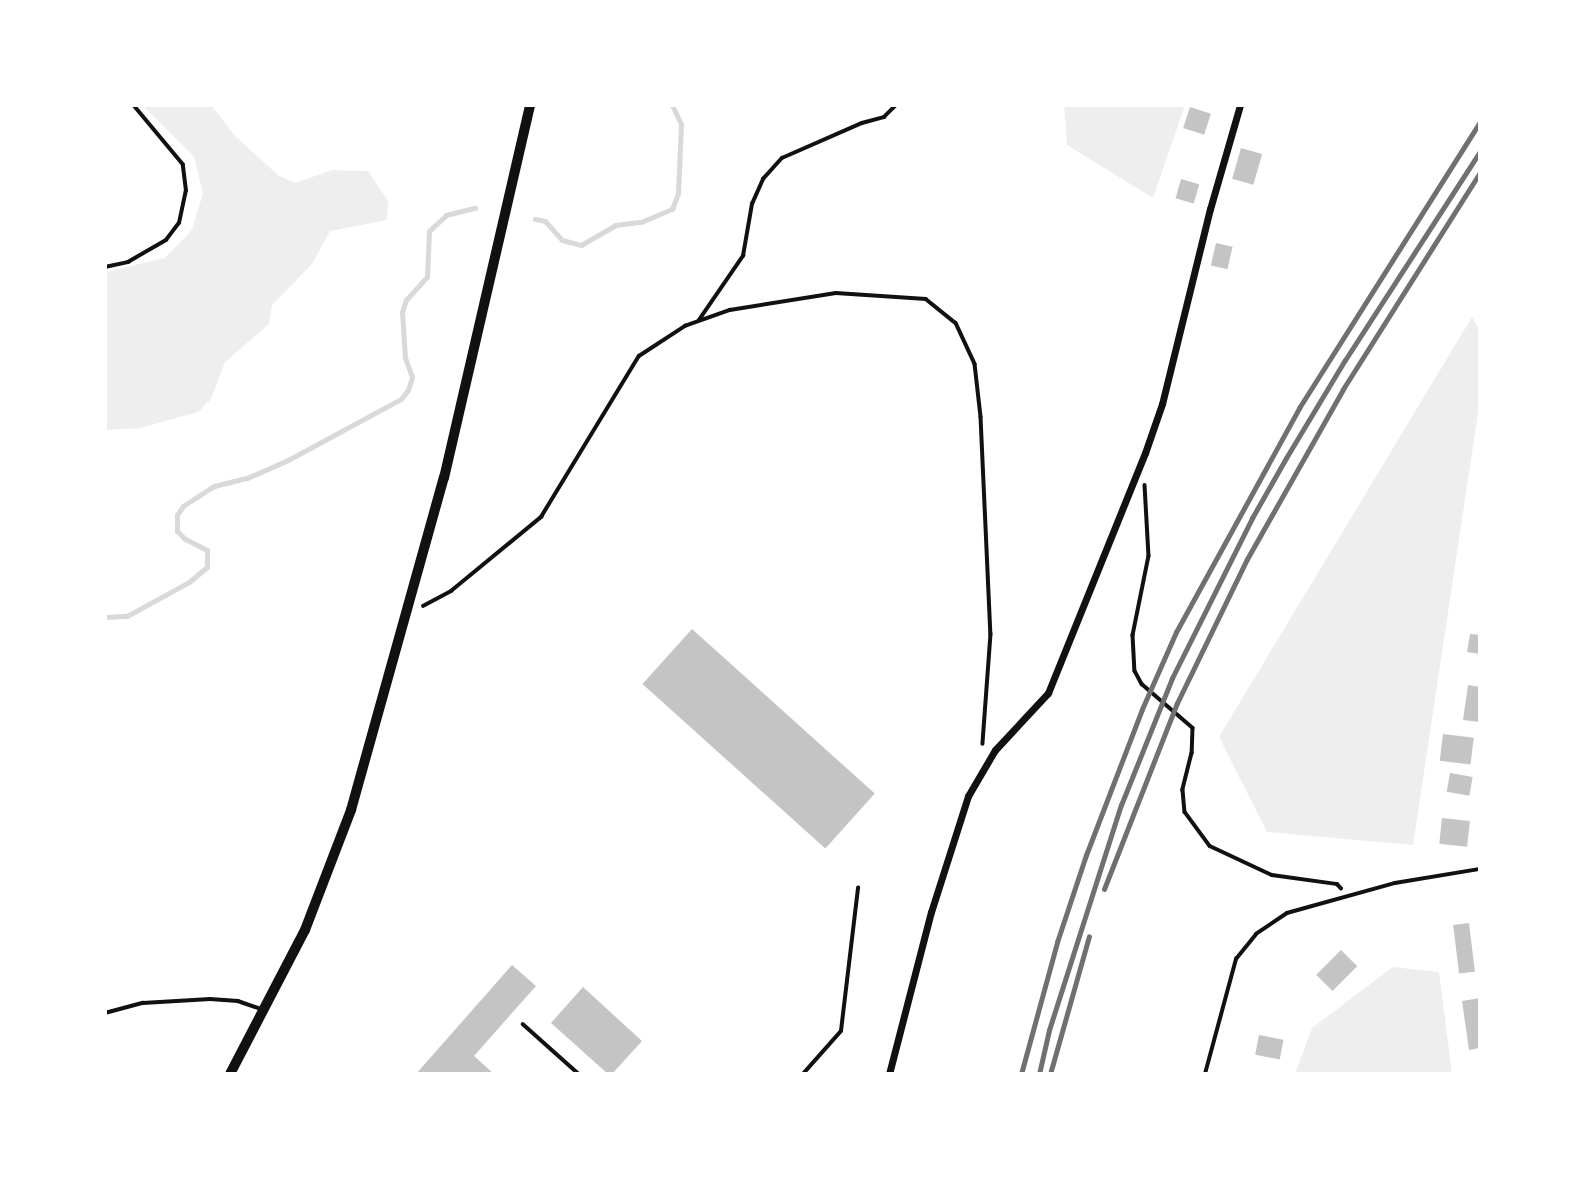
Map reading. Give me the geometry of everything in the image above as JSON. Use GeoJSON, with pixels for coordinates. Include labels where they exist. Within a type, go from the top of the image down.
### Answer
{"type":"FeatureCollection","features":[{"type":"Feature","properties":{"kind":"main road"},"geometry":{"type":"LineString","coordinates":[[230,1074],[305,930],[351,810],[444,478],[530,105]]}},
{"type":"Feature","properties":{"kind":"street"},"geometry":{"type":"LineString","coordinates":[[889,1074],[931,912],[968,796],[995,750],[1048,693],[1162,404],[1210,209],[1240,105]]}},
{"type":"Feature","properties":{"kind":"lane"},"geometry":{"type":"LineString","coordinates":[[1205,1074],[1237,958],[1256,934],[1287,913],[1395,883],[1480,869]]}},
{"type":"Feature","properties":{"kind":"lane"},"geometry":{"type":"LineString","coordinates":[[803,1074],[841,1031],[858,888]]}},
{"type":"Feature","properties":{"kind":"lane"},"geometry":{"type":"LineString","coordinates":[[105,1013],[143,1003],[210,999],[239,1002],[264,1010]]}},
{"type":"Feature","properties":{"kind":"lane"},"geometry":{"type":"LineString","coordinates":[[523,1024],[579,1074]]}},
{"type":"Feature","properties":{"kind":"path"},"geometry":{"type":"LineString","coordinates":[[105,267],[128,262],[166,240],[179,223],[186,191],[183,165],[132,105]]}},
{"type":"Feature","properties":{"kind":"path"},"geometry":{"type":"LineString","coordinates":[[698,321],[743,256],[752,204],[763,179],[782,158],[862,123],[884,117],[896,105]]}},
{"type":"Feature","properties":{"kind":"path"},"geometry":{"type":"LineString","coordinates":[[405,616],[451,591],[541,517],[639,356],[684,326],[730,310],[836,293],[926,299],[956,323],[975,364],[981,417],[991,634],[983,745]]}},
{"type":"Feature","properties":{"kind":"path"},"geometry":{"type":"LineString","coordinates":[[1136,474],[1144,478],[1148,495],[1144,514],[1149,556],[1133,635],[1135,671],[1143,684],[1193,728],[1192,753],[1183,790],[1185,812],[1210,846],[1272,875],[1337,884],[1351,895]]}},
{"type":"Feature","properties":{"kind":"shaded area"},"geometry":{"type":"Polygon","coordinates":[[[142,105],[211,105],[235,136],[278,175],[295,183],[332,170],[368,171],[388,201],[387,220],[330,231],[312,264],[272,305],[269,324],[225,362],[211,399],[198,412],[140,428],[105,430],[105,272],[165,258],[192,230],[203,193],[194,157],[142,105]]]}},
{"type":"Feature","properties":{"kind":"shaded area"},"geometry":{"type":"Polygon","coordinates":[[[1064,105],[1185,105],[1153,198],[1067,145],[1064,105]]]}},
{"type":"Feature","properties":{"kind":"shaded area"},"geometry":{"type":"Polygon","coordinates":[[[1472,317],[1480,330],[1480,400],[1413,845],[1267,832],[1219,737],[1472,317]]]}},
{"type":"Feature","properties":{"kind":"shaded area"},"geometry":{"type":"Polygon","coordinates":[[[1393,967],[1439,972],[1452,1074],[1295,1074],[1312,1028],[1393,967]]]}},
{"type":"Feature","properties":{"kind":"building"},"geometry":{"type":"Polygon","coordinates":[[[1190,107],[1211,114],[1204,135],[1183,128],[1190,107]]]}},
{"type":"Feature","properties":{"kind":"building"},"geometry":{"type":"Polygon","coordinates":[[[1241,148],[1262,154],[1253,185],[1232,179],[1241,148]]]}},
{"type":"Feature","properties":{"kind":"building"},"geometry":{"type":"Polygon","coordinates":[[[1181,179],[1199,184],[1194,203],[1175,198],[1181,179]]]}},
{"type":"Feature","properties":{"kind":"building"},"geometry":{"type":"Polygon","coordinates":[[[1216,243],[1233,247],[1227,269],[1211,265],[1216,243]]]}},
{"type":"Feature","properties":{"kind":"building"},"geometry":{"type":"Polygon","coordinates":[[[692,629],[875,794],[825,849],[642,684],[692,629]]]}},
{"type":"Feature","properties":{"kind":"building"},"geometry":{"type":"Polygon","coordinates":[[[1470,634],[1480,635],[1480,654],[1467,652],[1470,634]]]}},
{"type":"Feature","properties":{"kind":"building"},"geometry":{"type":"Polygon","coordinates":[[[1468,685],[1480,687],[1480,722],[1463,720],[1468,685]]]}},
{"type":"Feature","properties":{"kind":"building"},"geometry":{"type":"Polygon","coordinates":[[[1443,734],[1474,738],[1470,765],[1440,761],[1443,734]]]}},
{"type":"Feature","properties":{"kind":"building"},"geometry":{"type":"Polygon","coordinates":[[[1450,773],[1473,777],[1469,796],[1447,792],[1450,773]]]}},
{"type":"Feature","properties":{"kind":"building"},"geometry":{"type":"Polygon","coordinates":[[[1442,818],[1470,821],[1467,847],[1439,844],[1442,818]]]}},
{"type":"Feature","properties":{"kind":"building"},"geometry":{"type":"Polygon","coordinates":[[[1469,923],[1475,972],[1459,974],[1453,925],[1469,923]]]}},
{"type":"Feature","properties":{"kind":"building"},"geometry":{"type":"Polygon","coordinates":[[[1341,950],[1357,966],[1333,991],[1316,975],[1341,950]]]}},
{"type":"Feature","properties":{"kind":"building"},"geometry":{"type":"Polygon","coordinates":[[[512,965],[536,986],[474,1056],[494,1074],[416,1074],[512,965]]]}},
{"type":"Feature","properties":{"kind":"building"},"geometry":{"type":"Polygon","coordinates":[[[583,987],[642,1041],[612,1074],[608,1074],[551,1023],[583,987]]]}},
{"type":"Feature","properties":{"kind":"building"},"geometry":{"type":"Polygon","coordinates":[[[1480,998],[1480,1048],[1469,1050],[1462,1001],[1480,998]]]}},
{"type":"Feature","properties":{"kind":"building"},"geometry":{"type":"Polygon","coordinates":[[[1259,1035],[1284,1040],[1280,1059],[1255,1055],[1259,1035]]]}},
{"type":"Feature","properties":{"kind":"waterway"},"geometry":{"type":"LineString","coordinates":[[535,219],[545,221],[562,240],[581,245],[615,225],[641,222],[672,209],[678,193],[681,124],[672,105]]}},
{"type":"Feature","properties":{"kind":"waterway"},"geometry":{"type":"LineString","coordinates":[[105,617],[127,616],[189,582],[207,567],[207,550],[185,539],[177,531],[177,515],[183,506],[214,486],[247,478],[288,460],[401,399],[408,390],[412,377],[405,358],[402,312],[406,300],[427,277],[429,231],[446,215],[475,208]]}},
{"type":"Feature","properties":{"kind":"railway"},"geometry":{"type":"LineString","coordinates":[[1021,1074],[1057,942],[1086,855],[1142,709],[1176,632],[1299,408],[1480,122]]}},
{"type":"Feature","properties":{"kind":"railway"},"geometry":{"type":"LineString","coordinates":[[1039,1074],[1049,1030],[1121,805],[1172,678],[1252,518],[1286,458],[1345,360],[1480,151]]}},
{"type":"Feature","properties":{"kind":"railway"},"geometry":{"type":"LineString","coordinates":[[1104,889],[1177,703],[1247,559],[1343,389],[1480,172]]}},
{"type":"Feature","properties":{"kind":"railway"},"geometry":{"type":"LineString","coordinates":[[1050,1074],[1089,936]]}}]}
